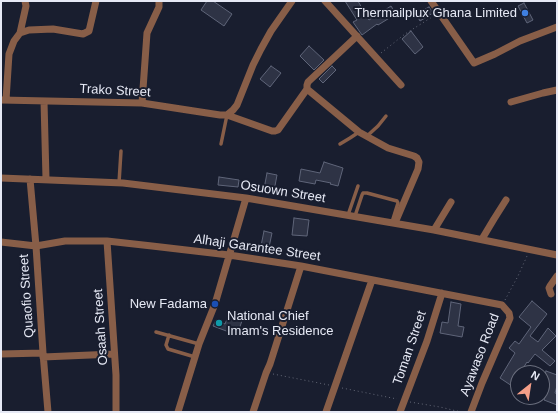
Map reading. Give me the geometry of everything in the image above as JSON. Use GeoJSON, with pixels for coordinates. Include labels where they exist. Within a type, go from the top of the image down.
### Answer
{"type":"FeatureCollection","features":[{"type":"Feature","properties":{"kind":"street"},"geometry":{"type":"LineString","coordinates":[[20,34],[26,6],[25,1]]}},
{"type":"Feature","properties":{"kind":"street"},"geometry":{"type":"LineString","coordinates":[[4,100],[9,54],[14,41],[20,34],[29,30],[54,30],[82,34],[89,31],[96,1]]}},
{"type":"Feature","properties":{"kind":"street"},"geometry":{"type":"LineString","coordinates":[[142,103],[147,33],[159,7],[159,1]]}},
{"type":"Feature","properties":{"kind":"street"},"geometry":{"type":"LineString","coordinates":[[227,115],[237,105],[261,49],[271,31],[292,1]]}},
{"type":"Feature","properties":{"kind":"street"},"geometry":{"type":"LineString","coordinates":[[325,1],[401,85]]}},
{"type":"Feature","properties":{"kind":"street"},"geometry":{"type":"LineString","coordinates":[[431,1],[474,64],[520,41],[557,27]]}},
{"type":"Feature","properties":{"kind":"street"},"geometry":{"type":"LineString","coordinates":[[357,36],[308,82],[307,89],[359,132],[388,148],[417,158],[419,162],[418,169],[393,222]]}},
{"type":"Feature","properties":{"kind":"street","name":"Trako Street"},"geometry":{"type":"LineString","coordinates":[[4,100],[142,103],[227,115],[275,131],[278,130],[307,89]]}},
{"type":"Feature","properties":{"kind":"street"},"geometry":{"type":"LineString","coordinates":[[510,102],[557,90]]}},
{"type":"Feature","properties":{"kind":"street"},"geometry":{"type":"LineString","coordinates":[[44,101],[46,179]]}},
{"type":"Feature","properties":{"kind":"street","name":"Osuown Street"},"geometry":{"type":"LineString","coordinates":[[1,178],[119,183],[174,188],[246,198],[393,222],[482,239],[557,256]]}},
{"type":"Feature","properties":{"kind":"street","name":"Quaofio Street"},"geometry":{"type":"LineString","coordinates":[[30,179],[48,412]]}},
{"type":"Feature","properties":{"kind":"street"},"geometry":{"type":"LineString","coordinates":[[178,412],[199,344],[215,304],[246,198]]}},
{"type":"Feature","properties":{"kind":"street"},"geometry":{"type":"LineString","coordinates":[[482,239],[506,200]]}},
{"type":"Feature","properties":{"kind":"street"},"geometry":{"type":"LineString","coordinates":[[434,230],[451,202]]}},
{"type":"Feature","properties":{"kind":"street","name":"Alhaji Garantee Street"},"geometry":{"type":"LineString","coordinates":[[1,242],[36,246],[65,241],[107,241],[230,255],[301,266],[504,306]]}},
{"type":"Feature","properties":{"kind":"street","name":"Osaah Street"},"geometry":{"type":"LineString","coordinates":[[107,241],[116,375],[116,412]]}},
{"type":"Feature","properties":{"kind":"street"},"geometry":{"type":"LineString","coordinates":[[253,412],[301,266]]}},
{"type":"Feature","properties":{"kind":"street"},"geometry":{"type":"LineString","coordinates":[[551,294],[549,288],[557,276]]}},
{"type":"Feature","properties":{"kind":"street"},"geometry":{"type":"LineString","coordinates":[[326,412],[372,280]]}},
{"type":"Feature","properties":{"kind":"street","name":"Toman Street"},"geometry":{"type":"LineString","coordinates":[[400,412],[427,341],[442,293]]}},
{"type":"Feature","properties":{"kind":"street","name":"Ayawaso Road"},"geometry":{"type":"LineString","coordinates":[[471,412],[510,318],[509,313],[504,306]]}},
{"type":"Feature","properties":{"kind":"street"},"geometry":{"type":"LineString","coordinates":[[1,354],[114,354]]}},
{"type":"Feature","properties":{"kind":"lane"},"geometry":{"type":"LineString","coordinates":[[221,144],[227,115]]}},
{"type":"Feature","properties":{"kind":"lane"},"geometry":{"type":"LineString","coordinates":[[366,136],[378,126],[386,116]]}},
{"type":"Feature","properties":{"kind":"lane"},"geometry":{"type":"LineString","coordinates":[[340,144],[359,132]]}},
{"type":"Feature","properties":{"kind":"lane"},"geometry":{"type":"LineString","coordinates":[[119,183],[121,151]]}},
{"type":"Feature","properties":{"kind":"lane"},"geometry":{"type":"LineString","coordinates":[[352,215],[358,186]]}},
{"type":"Feature","properties":{"kind":"lane"},"geometry":{"type":"LineString","coordinates":[[352,215],[363,193],[367,193],[398,201],[393,222]]}},
{"type":"Feature","properties":{"kind":"lane"},"geometry":{"type":"LineString","coordinates":[[156,332],[199,344]]}},
{"type":"Feature","properties":{"kind":"lane"},"geometry":{"type":"LineString","coordinates":[[169,335],[166,345],[168,349],[195,357]]}},
{"type":"Feature","properties":{"kind":"path"},"geometry":{"type":"LineString","coordinates":[[376,57],[405,34],[439,13]]}},
{"type":"Feature","properties":{"kind":"path"},"geometry":{"type":"LineString","coordinates":[[504,306],[530,250]]}},
{"type":"Feature","properties":{"kind":"path"},"geometry":{"type":"LineString","coordinates":[[405,401],[440,406],[461,412]]}},
{"type":"Feature","properties":{"kind":"building"},"geometry":{"type":"Polygon","coordinates":[[[207,1],[213,1],[232,14],[224,26],[201,10],[207,1]]]}},
{"type":"Feature","properties":{"kind":"building"},"geometry":{"type":"Polygon","coordinates":[[[345,1],[358,1],[369,20],[391,6],[396,14],[378,25],[377,24],[362,35],[353,22],[357,20],[345,1]]]}},
{"type":"Feature","properties":{"kind":"building","name":"Thermailplux Ghana Limited"},"geometry":{"type":"Polygon","coordinates":[[[524,3],[533,20],[527,23],[518,6],[524,3]]]}},
{"type":"Feature","properties":{"kind":"building"},"geometry":{"type":"Polygon","coordinates":[[[429,7],[433,13],[420,21],[416,14],[429,7]]]}},
{"type":"Feature","properties":{"kind":"building"},"geometry":{"type":"Polygon","coordinates":[[[411,31],[423,47],[415,54],[402,39],[411,31]]]}},
{"type":"Feature","properties":{"kind":"building"},"geometry":{"type":"Polygon","coordinates":[[[309,46],[324,60],[314,70],[300,56],[309,46]]]}},
{"type":"Feature","properties":{"kind":"building"},"geometry":{"type":"Polygon","coordinates":[[[271,66],[281,73],[270,87],[260,79],[271,66]]]}},
{"type":"Feature","properties":{"kind":"building"},"geometry":{"type":"Polygon","coordinates":[[[332,66],[336,70],[323,83],[319,79],[332,66]]]}},
{"type":"Feature","properties":{"kind":"building"},"geometry":{"type":"Polygon","coordinates":[[[324,162],[343,168],[338,186],[316,180],[315,184],[299,181],[301,169],[320,173],[324,162]]]}},
{"type":"Feature","properties":{"kind":"building"},"geometry":{"type":"Polygon","coordinates":[[[267,173],[277,175],[274,191],[264,189],[267,173]]]}},
{"type":"Feature","properties":{"kind":"building"},"geometry":{"type":"Polygon","coordinates":[[[219,177],[239,180],[238,187],[218,185],[219,177]]]}},
{"type":"Feature","properties":{"kind":"building"},"geometry":{"type":"Polygon","coordinates":[[[294,218],[309,220],[307,236],[292,235],[294,218]]]}},
{"type":"Feature","properties":{"kind":"building"},"geometry":{"type":"Polygon","coordinates":[[[264,231],[272,233],[268,252],[260,251],[264,231]]]}},
{"type":"Feature","properties":{"kind":"building"},"geometry":{"type":"Polygon","coordinates":[[[532,301],[547,314],[530,336],[538,342],[548,328],[556,336],[542,350],[555,361],[550,366],[535,354],[525,365],[510,365],[510,385],[500,378],[515,353],[509,348],[515,341],[519,344],[531,327],[519,317],[532,301]]]}},
{"type":"Feature","properties":{"kind":"building"},"geometry":{"type":"Polygon","coordinates":[[[451,302],[461,304],[458,326],[464,327],[462,337],[440,333],[442,322],[448,323],[451,302]]]}},
{"type":"Feature","properties":{"kind":"building","name":"National Chief Imam's Residence"},"geometry":{"type":"Polygon","coordinates":[[[230,312],[243,318],[237,335],[213,326],[216,320],[225,324],[230,312]]]}},
{"type":"Feature","properties":{"kind":"building"},"geometry":{"type":"Polygon","coordinates":[[[550,372],[557,375],[557,386],[555,393],[557,394],[557,405],[550,402],[550,372]]]}},
{"type":"Feature","properties":{"kind":"place","name":"Thermailplux Ghana Limited"},"geometry":{"type":"Point","coordinates":[525,13]}},
{"type":"Feature","properties":{"kind":"place","name":"New Fadama"},"geometry":{"type":"Point","coordinates":[215,304]}},
{"type":"Feature","properties":{"kind":"place","name":"National Chief Imam's Residence"},"geometry":{"type":"Point","coordinates":[219,323]}}]}
